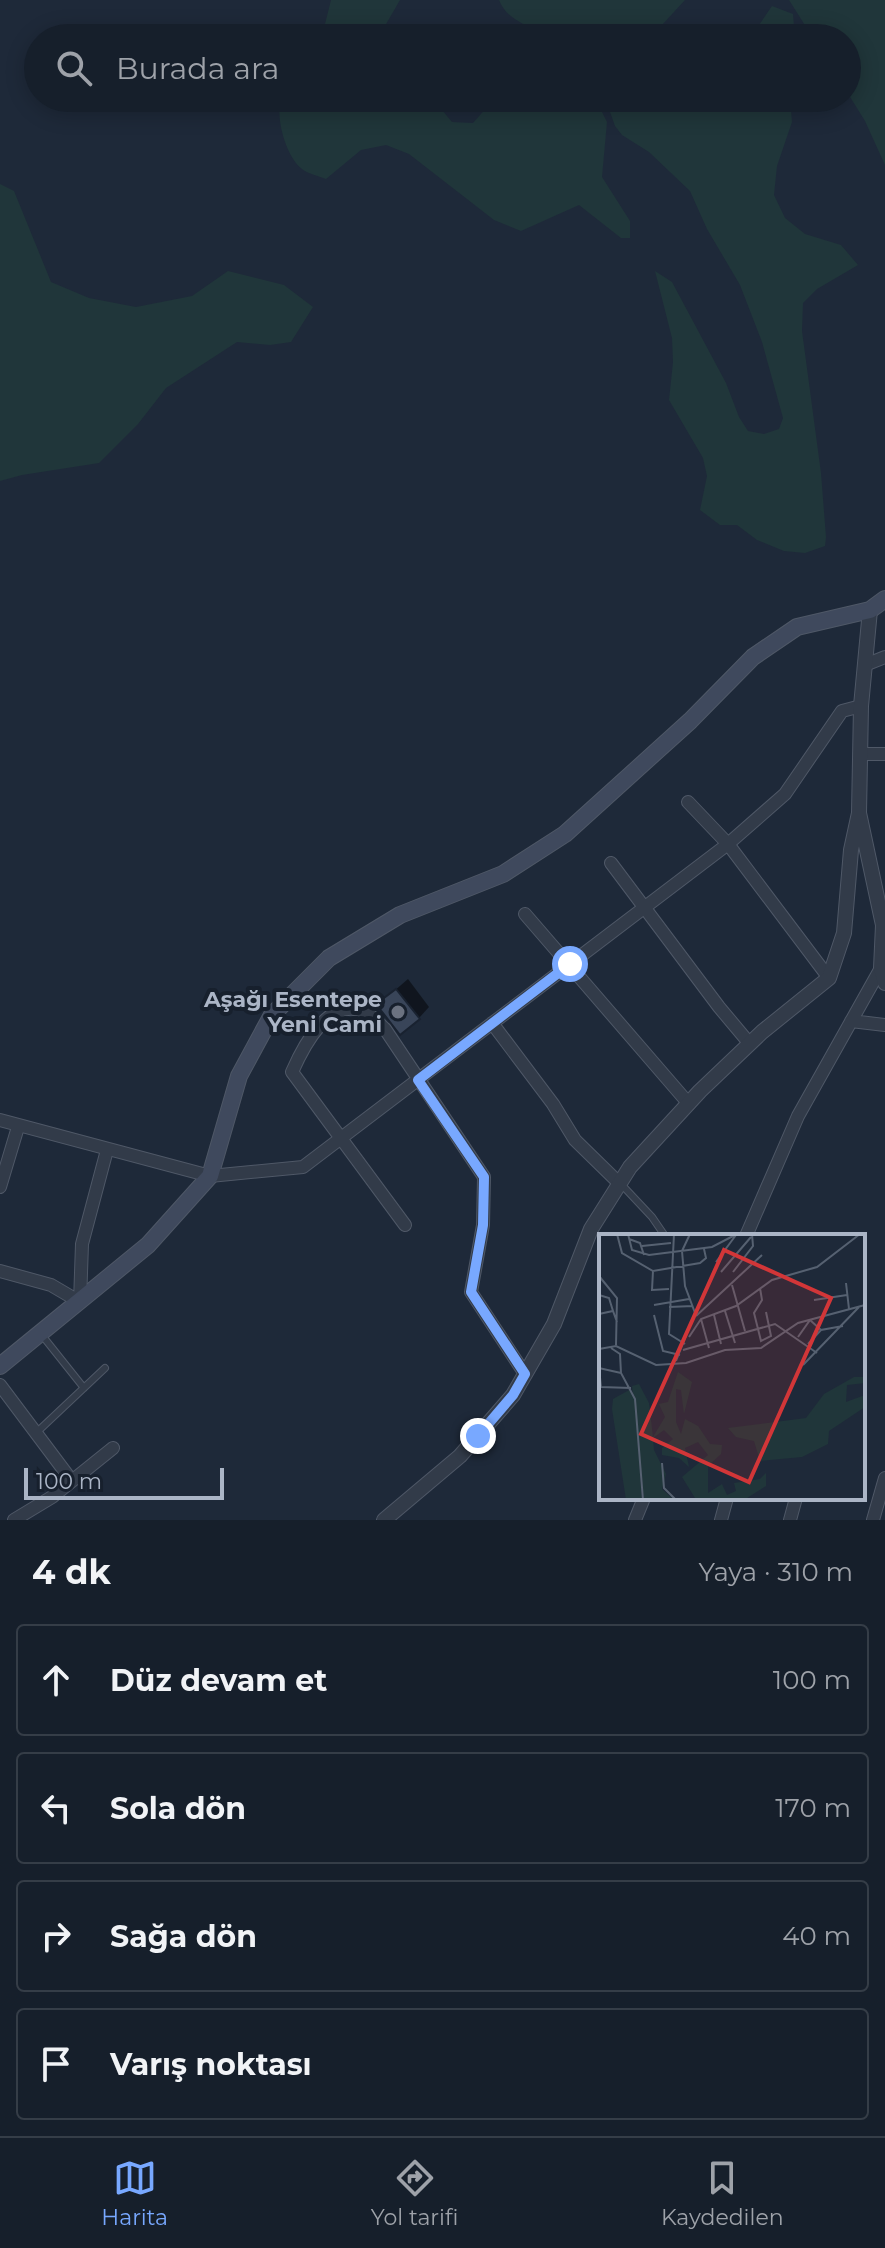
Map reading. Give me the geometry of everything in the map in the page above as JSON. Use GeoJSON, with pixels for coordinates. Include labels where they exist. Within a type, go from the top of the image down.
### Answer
{"type":"FeatureCollection","features":[{"type":"Feature","properties":{"kind":"main road"},"geometry":{"type":"LineString","coordinates":[[0,1366],[148,1245],[210,1176],[239,1076],[272,1015],[329,958],[400,915],[503,874],[565,834],[690,721],[753,657],[797,627],[870,610],[885,599]]}},
{"type":"Feature","properties":{"kind":"street"},"geometry":{"type":"LineString","coordinates":[[384,1520],[460,1456],[513,1395],[554,1324],[591,1229],[630,1167],[750,1044],[829,978],[844,933],[851,850],[859,813],[861,706],[870,610]]}},
{"type":"Feature","properties":{"kind":"street"},"geometry":{"type":"LineString","coordinates":[[865,665],[885,657]]}},
{"type":"Feature","properties":{"kind":"street"},"geometry":{"type":"LineString","coordinates":[[0,1120],[210,1176],[303,1167],[728,844],[785,794],[842,711],[861,706]]}},
{"type":"Feature","properties":{"kind":"street"},"geometry":{"type":"LineString","coordinates":[[860,754],[885,754]]}},
{"type":"Feature","properties":{"kind":"street"},"geometry":{"type":"LineString","coordinates":[[688,802],[728,844],[829,978]]}},
{"type":"Feature","properties":{"kind":"street"},"geometry":{"type":"LineString","coordinates":[[859,813],[884,925],[881,968],[885,983]]}},
{"type":"Feature","properties":{"kind":"street"},"geometry":{"type":"LineString","coordinates":[[611,863],[750,1044]]}},
{"type":"Feature","properties":{"kind":"street"},"geometry":{"type":"LineString","coordinates":[[525,914],[689,1104]]}},
{"type":"Feature","properties":{"kind":"street"},"geometry":{"type":"LineString","coordinates":[[747,1234],[798,1116],[881,968]]}},
{"type":"Feature","properties":{"kind":"street"},"geometry":{"type":"LineString","coordinates":[[405,1225],[292,1072],[307,1040],[328,1017],[348,1009],[365,1012],[385,1029],[484,1177],[483,1225],[471,1292],[525,1374]]}},
{"type":"Feature","properties":{"kind":"street"},"geometry":{"type":"LineString","coordinates":[[851,1021],[885,1025]]}},
{"type":"Feature","properties":{"kind":"street"},"geometry":{"type":"LineString","coordinates":[[492,1023],[553,1104],[575,1140],[620,1184]]}},
{"type":"Feature","properties":{"kind":"street"},"geometry":{"type":"LineString","coordinates":[[0,1187],[18,1127]]}},
{"type":"Feature","properties":{"kind":"street"},"geometry":{"type":"LineString","coordinates":[[0,1271],[51,1285],[80,1302],[82,1244],[107,1150]]}},
{"type":"Feature","properties":{"kind":"street"},"geometry":{"type":"LineString","coordinates":[[0,1385],[72,1481]]}},
{"type":"Feature","properties":{"kind":"street"},"geometry":{"type":"LineString","coordinates":[[14,1520],[72,1481],[113,1448]]}},
{"type":"Feature","properties":{"kind":"street"},"geometry":{"type":"LineString","coordinates":[[873,1520],[885,1478]]}},
{"type":"Feature","properties":{"kind":"street"},"geometry":{"type":"LineString","coordinates":[[635,1520],[643,1500]]}},
{"type":"Feature","properties":{"kind":"street"},"geometry":{"type":"LineString","coordinates":[[721,1520],[726,1500]]}},
{"type":"Feature","properties":{"kind":"street"},"geometry":{"type":"LineString","coordinates":[[790,1520],[795,1500]]}},
{"type":"Feature","properties":{"kind":"lane"},"geometry":{"type":"LineString","coordinates":[[620,1184],[652,1217],[664,1234]]}},
{"type":"Feature","properties":{"kind":"lane"},"geometry":{"type":"LineString","coordinates":[[40,1333],[84,1388]]}},
{"type":"Feature","properties":{"kind":"lane"},"geometry":{"type":"LineString","coordinates":[[36,1433],[105,1368]]}},
{"type":"Feature","properties":{"kind":"green space"},"geometry":{"type":"Polygon","coordinates":[[[331,0],[400,0],[386,24],[325,24],[331,0]]]}},
{"type":"Feature","properties":{"kind":"green space"},"geometry":{"type":"Polygon","coordinates":[[[499,0],[685,0],[663,24],[522,24],[499,0]]]}},
{"type":"Feature","properties":{"kind":"green space"},"geometry":{"type":"Polygon","coordinates":[[[789,0],[885,0],[885,165],[859,112],[861,24],[804,24],[789,0]]]}},
{"type":"Feature","properties":{"kind":"green space"},"geometry":{"type":"Polygon","coordinates":[[[772,6],[793,14],[794,24],[760,24],[772,6]]]}},
{"type":"Feature","properties":{"kind":"green space"},"geometry":{"type":"Polygon","coordinates":[[[280,112],[444,112],[452,122],[473,123],[483,112],[602,112],[607,122],[602,177],[630,221],[630,238],[621,238],[579,205],[521,231],[494,220],[409,154],[386,145],[361,150],[326,179],[310,174],[291,155],[280,112]]]}},
{"type":"Feature","properties":{"kind":"green space"},"geometry":{"type":"Polygon","coordinates":[[[610,112],[791,112],[792,122],[777,166],[774,195],[785,218],[805,234],[841,245],[858,265],[817,289],[803,303],[802,331],[821,473],[825,546],[805,553],[784,551],[757,540],[737,525],[720,525],[700,510],[707,476],[703,458],[669,400],[672,338],[655,271],[672,282],[748,431],[764,434],[779,429],[783,418],[762,342],[740,285],[707,229],[690,191],[649,152],[622,135],[610,112]]]}},
{"type":"Feature","properties":{"kind":"green space"},"geometry":{"type":"Polygon","coordinates":[[[0,184],[14,191],[51,282],[89,298],[136,307],[192,296],[228,271],[284,285],[313,307],[291,342],[270,345],[237,342],[166,388],[138,424],[99,463],[0,481],[0,184]]]}},
{"type":"Feature","properties":{"kind":"building","name":"Aşağı Esentepe Yeni Cami"},"geometry":{"type":"Polygon","coordinates":[[[396,989],[420,1019],[400,1035],[376,1004],[396,989]]]}},
{"type":"Feature","properties":{"kind":"place","name":"Aşağı Esentepe Yeni Cami"},"geometry":{"type":"Point","coordinates":[398,1012]}},
{"type":"Feature","properties":{"kind":"route"},"geometry":{"type":"LineString","coordinates":[[478,1436],[513,1395],[525,1374],[471,1292],[483,1225],[484,1177],[418,1080],[570,964]]}}]}
